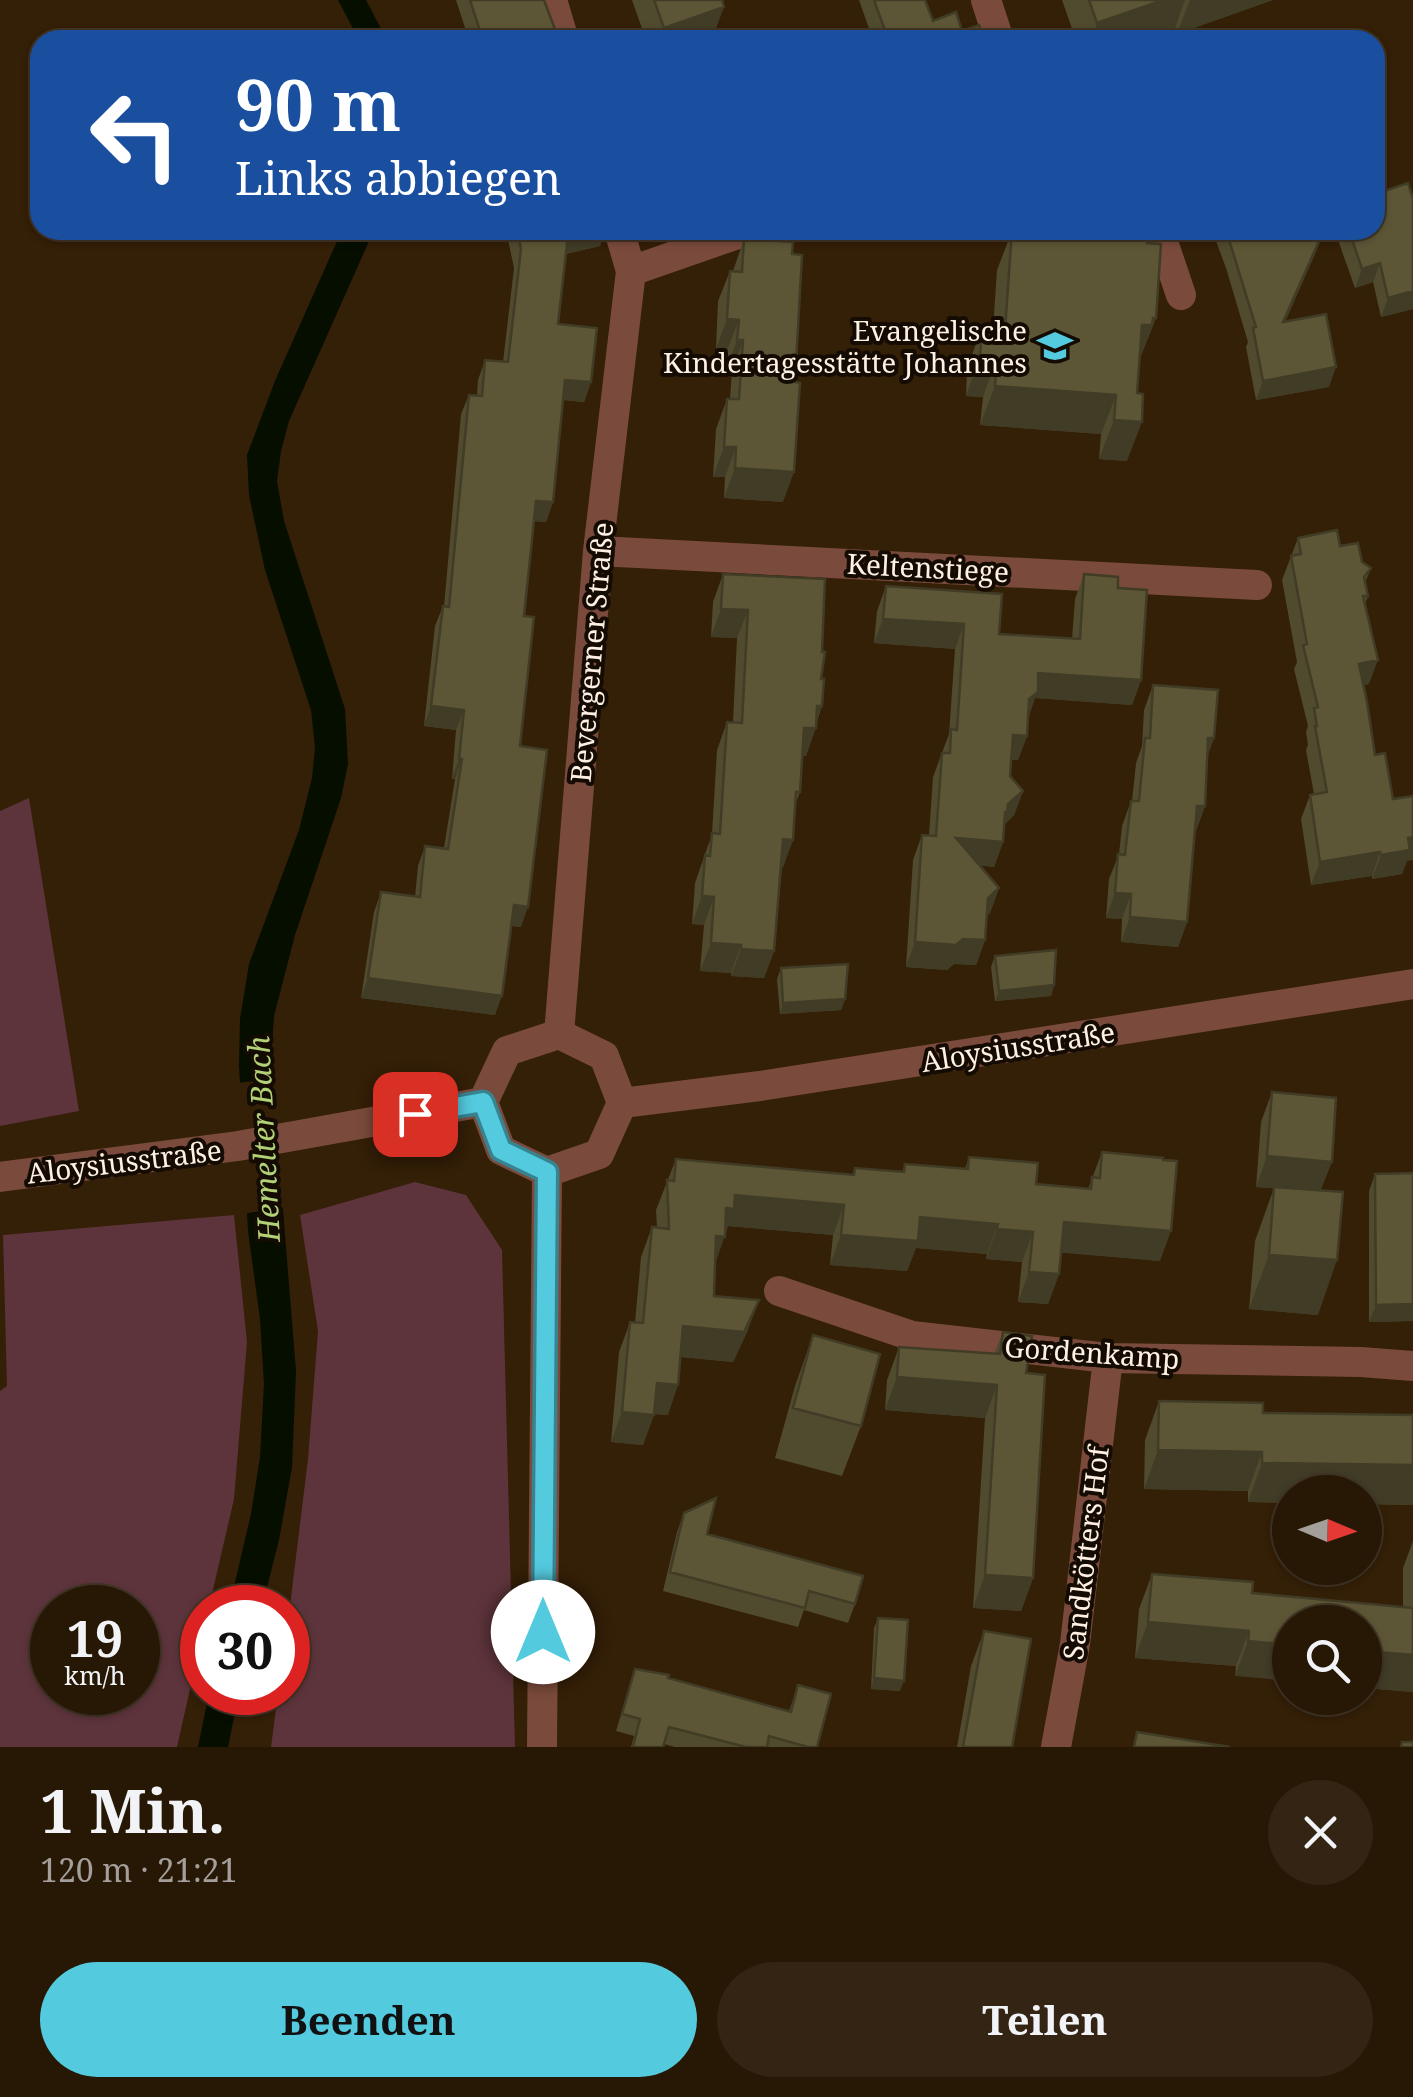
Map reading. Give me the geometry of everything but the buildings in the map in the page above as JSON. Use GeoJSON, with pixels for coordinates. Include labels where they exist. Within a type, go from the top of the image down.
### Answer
{"type":"FeatureCollection","features":[{"type":"Feature","properties":{"kind":"street"},"geometry":{"type":"LineString","coordinates":[[552,0],[561,30]]}},
{"type":"Feature","properties":{"kind":"street"},"geometry":{"type":"LineString","coordinates":[[986,0],[996,30]]}},
{"type":"Feature","properties":{"kind":"street","name":"Bevergerner Straße"},"geometry":{"type":"LineString","coordinates":[[559,1034],[598,551],[630,271],[621,240]]}},
{"type":"Feature","properties":{"kind":"street"},"geometry":{"type":"LineString","coordinates":[[630,271],[721,240]]}},
{"type":"Feature","properties":{"kind":"street"},"geometry":{"type":"LineString","coordinates":[[1162,240],[1181,295]]}},
{"type":"Feature","properties":{"kind":"street","name":"Keltenstiege"},"geometry":{"type":"LineString","coordinates":[[598,551],[1257,585]]}},
{"type":"Feature","properties":{"kind":"street","name":"Aloysiusstraße"},"geometry":{"type":"LineString","coordinates":[[622,1103],[760,1086],[1413,984]]}},
{"type":"Feature","properties":{"kind":"street"},"geometry":{"type":"LineString","coordinates":[[559,1034],[604,1056],[622,1103],[599,1154],[547,1172],[501,1150],[483,1102],[506,1051],[559,1034]]}},
{"type":"Feature","properties":{"kind":"street","name":"Aloysiusstraße"},"geometry":{"type":"LineString","coordinates":[[0,1177],[238,1146],[483,1102]]}},
{"type":"Feature","properties":{"kind":"street"},"geometry":{"type":"LineString","coordinates":[[542,1747],[547,1172]]}},
{"type":"Feature","properties":{"kind":"street","name":"Gordenkamp"},"geometry":{"type":"LineString","coordinates":[[779,1291],[912,1336],[1108,1358],[1413,1366]]}},
{"type":"Feature","properties":{"kind":"street","name":"Sandkötters Hof"},"geometry":{"type":"LineString","coordinates":[[1056,1747],[1075,1644],[1108,1358]]}},
{"type":"Feature","properties":{"kind":"shaded area"},"geometry":{"type":"Polygon","coordinates":[[[29,798],[79,1111],[0,1126],[0,811],[29,798]]]}},
{"type":"Feature","properties":{"kind":"shaded area"},"geometry":{"type":"Polygon","coordinates":[[[415,1182],[466,1195],[502,1250],[515,1747],[271,1747],[275,1715],[310,1715],[310,1585],[293,1585],[318,1331],[300,1215],[415,1182]]]}},
{"type":"Feature","properties":{"kind":"shaded area"},"geometry":{"type":"Polygon","coordinates":[[[234,1215],[247,1342],[234,1499],[214,1585],[180,1585],[180,1715],[184,1715],[177,1747],[0,1747],[0,1391],[7,1386],[3,1235],[234,1215]]]}},
{"type":"Feature","properties":{"kind":"water"},"geometry":{"type":"Polygon","coordinates":[[[338,0],[366,0],[382,30],[354,30],[338,0]]]}},
{"type":"Feature","properties":{"kind":"water","name":"Hemelter Bach"},"geometry":{"type":"Polygon","coordinates":[[[338,240],[370,240],[289,421],[277,481],[284,521],[345,709],[348,764],[274,1016],[271,1062],[296,1371],[292,1467],[268,1585],[234,1585],[260,1457],[264,1384],[248,1231],[240,1019],[249,964],[299,830],[315,747],[311,710],[265,570],[249,495],[247,455],[338,240]]]}},
{"type":"Feature","properties":{"kind":"water"},"geometry":{"type":"Polygon","coordinates":[[[205,1715],[235,1715],[228,1747],[198,1747],[205,1715]]]}},
{"type":"Feature","properties":{"kind":"pier"},"geometry":{"type":"Polygon","coordinates":[[[277,1079],[287,1207],[242,1214],[235,1083],[277,1079]]]}},
{"type":"Feature","properties":{"kind":"place","name":"Evangelische Kindertagesstätte Johannes"},"geometry":{"type":"Point","coordinates":[1055,346]}},
{"type":"Feature","properties":{"kind":"route"},"geometry":{"type":"LineString","coordinates":[[415,1114],[483,1102],[501,1150],[547,1172],[543,1632]]}}]}
